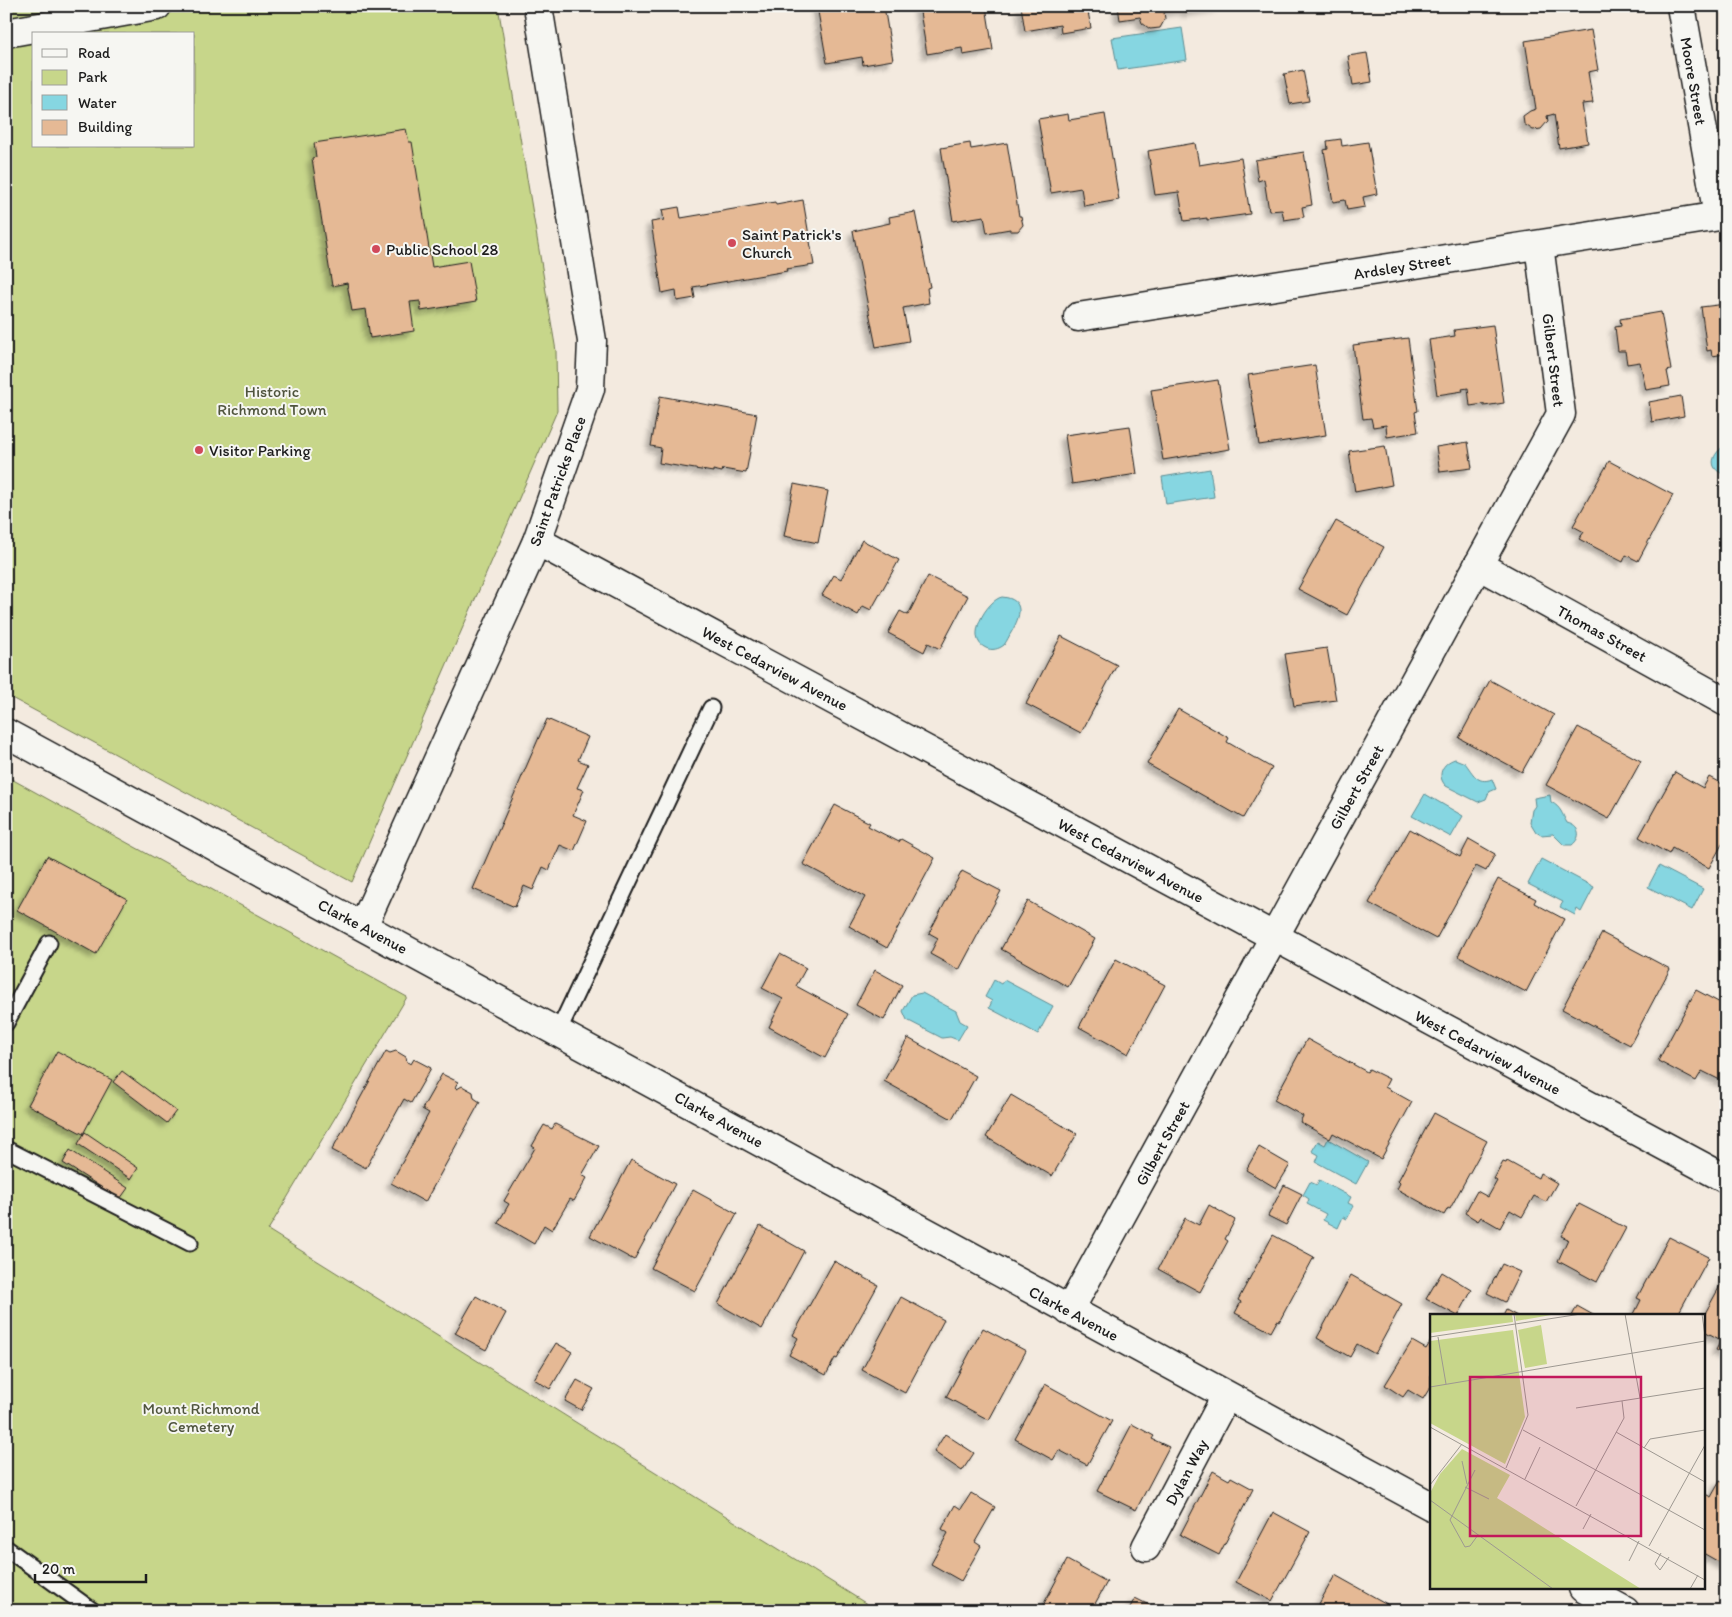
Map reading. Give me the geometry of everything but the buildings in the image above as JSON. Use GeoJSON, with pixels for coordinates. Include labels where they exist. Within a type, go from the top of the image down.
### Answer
{"type":"FeatureCollection","features":[{"type":"Feature","properties":{"kind":"street"},"geometry":{"type":"LineString","coordinates":[[6,33],[157,6]]}},
{"type":"Feature","properties":{"kind":"street","name":"Saint Patricks Place"},"geometry":{"type":"LineString","coordinates":[[363,926],[537,540],[590,389],[592,341],[538,6]]}},
{"type":"Feature","properties":{"kind":"street","name":"Moore Street"},"geometry":{"type":"LineString","coordinates":[[1681,6],[1722,215]]}},
{"type":"Feature","properties":{"kind":"street","name":"Ardsley Street"},"geometry":{"type":"LineString","coordinates":[[1078,317],[1722,215]]}},
{"type":"Feature","properties":{"kind":"street","name":"Gilbert Street"},"geometry":{"type":"LineString","coordinates":[[1069,1311],[1561,414],[1539,245]]}},
{"type":"Feature","properties":{"kind":"street","name":"West Cedarview Avenue"},"geometry":{"type":"LineString","coordinates":[[537,540],[1726,1180]]}},
{"type":"Feature","properties":{"kind":"street","name":"Thomas Street"},"geometry":{"type":"LineString","coordinates":[[1478,565],[1726,702]]}},
{"type":"Feature","properties":{"kind":"street","name":"Clarke Avenue"},"geometry":{"type":"LineString","coordinates":[[6,733],[1430,1505]]}},
{"type":"Feature","properties":{"kind":"street","name":"Dylan Way"},"geometry":{"type":"LineString","coordinates":[[1146,1548],[1226,1396]]}},
{"type":"Feature","properties":{"kind":"street"},"geometry":{"type":"LineString","coordinates":[[1587,1590],[1624,1611]]}},
{"type":"Feature","properties":{"kind":"lane"},"geometry":{"type":"LineString","coordinates":[[558,1032],[711,708]]}},
{"type":"Feature","properties":{"kind":"lane"},"geometry":{"type":"LineString","coordinates":[[6,1023],[49,943]]}},
{"type":"Feature","properties":{"kind":"lane"},"geometry":{"type":"LineString","coordinates":[[6,1149],[190,1243]]}},
{"type":"Feature","properties":{"kind":"lane"},"geometry":{"type":"LineString","coordinates":[[6,1548],[73,1605],[93,1611]]}},
{"type":"Feature","properties":{"kind":"green space","name":"Historic Richmond Town"},"geometry":{"type":"Polygon","coordinates":[[[6,6],[498,6],[556,351],[557,411],[352,882],[6,695],[6,6]]]}},
{"type":"Feature","properties":{"kind":"green space","name":"Mount Richmond Cemetery"},"geometry":{"type":"Polygon","coordinates":[[[6,776],[407,997],[268,1230],[878,1611],[6,1611],[6,776]]]}},
{"type":"Feature","properties":{"kind":"water"},"geometry":{"type":"Polygon","coordinates":[[[1182,28],[1187,60],[1118,70],[1112,38],[1182,28]]]}},
{"type":"Feature","properties":{"kind":"water"},"geometry":{"type":"Polygon","coordinates":[[[1726,445],[1726,475],[1716,469],[1713,461],[1717,452],[1726,445]]]}},
{"type":"Feature","properties":{"kind":"water"},"geometry":{"type":"Polygon","coordinates":[[[1210,469],[1214,497],[1166,504],[1162,477],[1210,469]]]}},
{"type":"Feature","properties":{"kind":"water"},"geometry":{"type":"Polygon","coordinates":[[[1002,597],[1015,601],[1018,605],[1019,615],[1004,645],[1000,648],[988,649],[980,643],[977,637],[977,629],[980,620],[990,605],[1002,597]]]}},
{"type":"Feature","properties":{"kind":"water"},"geometry":{"type":"Polygon","coordinates":[[[1455,759],[1465,763],[1479,779],[1492,779],[1496,789],[1489,792],[1486,799],[1478,802],[1446,786],[1441,778],[1442,770],[1450,761],[1455,759]]]}},
{"type":"Feature","properties":{"kind":"water"},"geometry":{"type":"Polygon","coordinates":[[[1425,794],[1463,816],[1451,837],[1412,816],[1425,794]]]}},
{"type":"Feature","properties":{"kind":"water"},"geometry":{"type":"Polygon","coordinates":[[[1550,795],[1551,802],[1559,808],[1567,823],[1577,829],[1577,839],[1572,845],[1564,845],[1553,834],[1541,835],[1536,832],[1530,822],[1532,810],[1535,806],[1534,798],[1550,795]]]}},
{"type":"Feature","properties":{"kind":"water"},"geometry":{"type":"Polygon","coordinates":[[[1541,859],[1594,887],[1581,912],[1577,909],[1575,915],[1560,907],[1563,902],[1528,884],[1541,859]]]}},
{"type":"Feature","properties":{"kind":"water"},"geometry":{"type":"Polygon","coordinates":[[[1659,866],[1703,889],[1692,910],[1648,887],[1659,866]]]}},
{"type":"Feature","properties":{"kind":"water"},"geometry":{"type":"Polygon","coordinates":[[[994,980],[1001,984],[1004,980],[1053,1006],[1038,1034],[989,1008],[992,1001],[985,997],[994,980]]]}},
{"type":"Feature","properties":{"kind":"water"},"geometry":{"type":"Polygon","coordinates":[[[922,993],[956,1011],[960,1021],[967,1025],[958,1040],[950,1037],[942,1038],[907,1020],[903,1011],[912,995],[922,993]]]}},
{"type":"Feature","properties":{"kind":"water"},"geometry":{"type":"Polygon","coordinates":[[[1328,1139],[1368,1162],[1356,1184],[1316,1162],[1319,1155],[1312,1151],[1318,1141],[1325,1145],[1328,1139]]]}},
{"type":"Feature","properties":{"kind":"water"},"geometry":{"type":"Polygon","coordinates":[[[1319,1180],[1351,1197],[1348,1203],[1354,1206],[1347,1219],[1343,1217],[1338,1228],[1323,1220],[1326,1214],[1307,1204],[1309,1199],[1303,1195],[1310,1182],[1317,1185],[1319,1180]]]}},
{"type":"Feature","properties":{"kind":"place","name":"Saint Patrick's Church"},"geometry":{"type":"Point","coordinates":[732,243]}},
{"type":"Feature","properties":{"kind":"place","name":"Public School 28"},"geometry":{"type":"Point","coordinates":[376,249]}},
{"type":"Feature","properties":{"kind":"place","name":"Visitor Parking"},"geometry":{"type":"Point","coordinates":[199,450]}}]}
